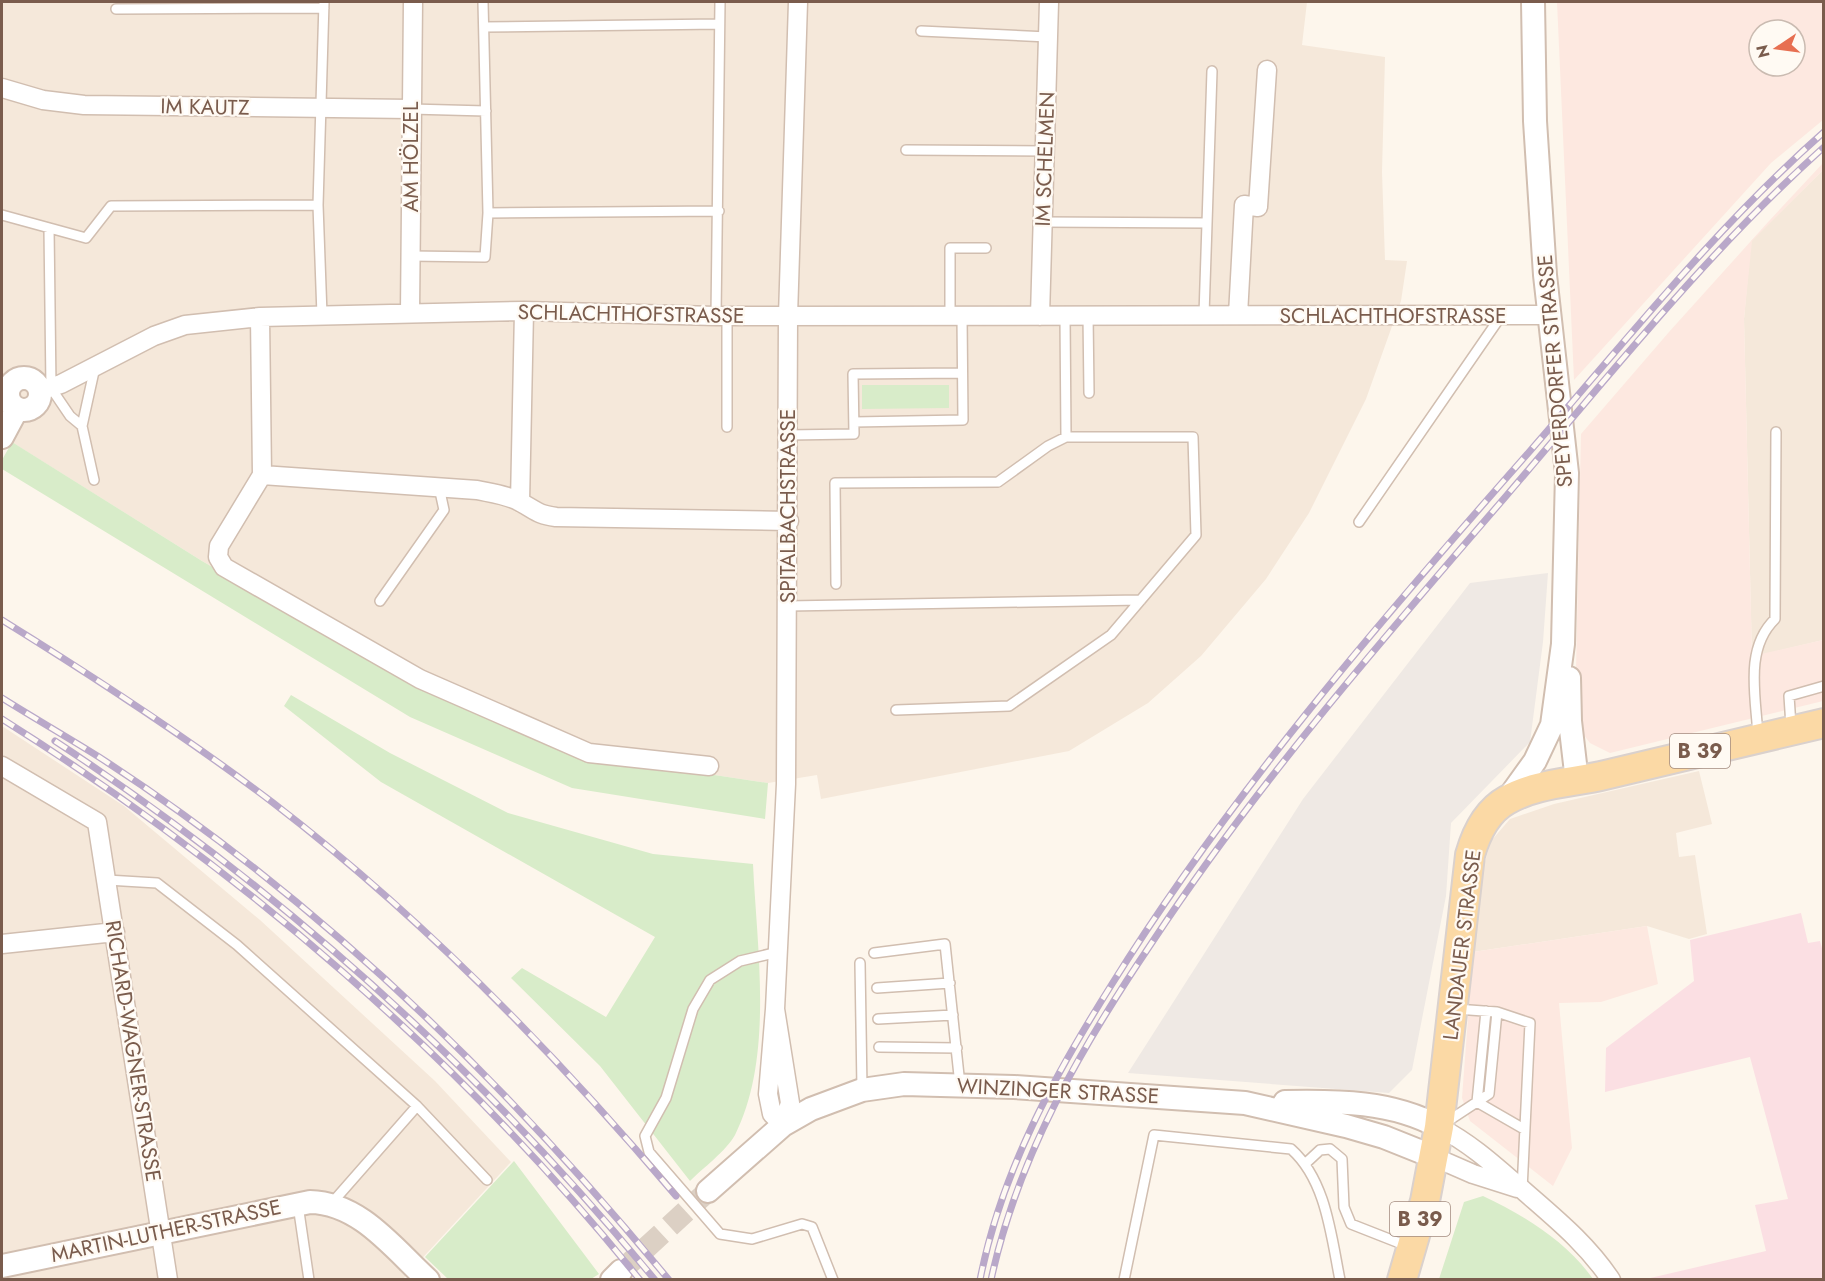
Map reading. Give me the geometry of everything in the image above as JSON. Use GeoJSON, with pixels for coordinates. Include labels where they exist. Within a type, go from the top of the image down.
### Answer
{"type":"FeatureCollection","features":[{"type":"Feature","properties":{"kind":"main road","name":"LANDAUER STRASSE"},"geometry":{"type":"LineString","coordinates":[[1402,1280],[1412,1248],[1439,1127],[1472,848],[1489,816],[1507,800],[1543,786],[1577,781],[1824,723]]}},
{"type":"Feature","properties":{"kind":"street","name":"AM HÖLZEL"},"geometry":{"type":"LineString","coordinates":[[410,312],[413,2]]}},
{"type":"Feature","properties":{"kind":"street","name":"SPITALBACHSTRASSE"},"geometry":{"type":"LineString","coordinates":[[783,1125],[790,1103],[775,1009],[786,784],[789,520],[788,316],[798,2]]}},
{"type":"Feature","properties":{"kind":"street","name":"IM SCHELMEN"},"geometry":{"type":"LineString","coordinates":[[1040,316],[1049,2]]}},
{"type":"Feature","properties":{"kind":"street","name":"SPEYERDORFER STRASSE"},"geometry":{"type":"LineString","coordinates":[[1507,800],[1538,756],[1552,725],[1563,644],[1567,473],[1549,315],[1537,152],[1533,2]]}},
{"type":"Feature","properties":{"kind":"street"},"geometry":{"type":"LineString","coordinates":[[1238,315],[1244,206],[1258,207],[1267,70]]}},
{"type":"Feature","properties":{"kind":"street","name":"IM KAUTZ"},"geometry":{"type":"LineString","coordinates":[[2,88],[44,100],[84,105],[411,109]]}},
{"type":"Feature","properties":{"kind":"street","name":"SCHLACHTHOFSTRASSE"},"geometry":{"type":"LineString","coordinates":[[45,390],[154,336],[185,325],[260,317],[524,311],[722,316],[1549,315]]}},
{"type":"Feature","properties":{"kind":"street"},"geometry":{"type":"LineString","coordinates":[[520,501],[524,311]]}},
{"type":"Feature","properties":{"kind":"street"},"geometry":{"type":"LineString","coordinates":[[260,317],[262,474],[219,546],[218,556],[224,567],[420,679],[589,753],[710,766]]}},
{"type":"Feature","properties":{"kind":"street"},"geometry":{"type":"LineString","coordinates":[[27,379],[45,390],[33,407],[28,410],[17,409],[9,401],[6,380],[27,379]]}},
{"type":"Feature","properties":{"kind":"street"},"geometry":{"type":"LineString","coordinates":[[2,437],[17,409]]}},
{"type":"Feature","properties":{"kind":"street"},"geometry":{"type":"LineString","coordinates":[[262,474],[477,490],[520,501],[537,514],[556,517],[789,520]]}},
{"type":"Feature","properties":{"kind":"street"},"geometry":{"type":"LineString","coordinates":[[1563,644],[1569,680],[1570,721],[1577,781]]}},
{"type":"Feature","properties":{"kind":"street","name":"RICHARD-WAGNER-STRASSE"},"geometry":{"type":"LineString","coordinates":[[2,766],[97,822],[168,1280]]}},
{"type":"Feature","properties":{"kind":"street"},"geometry":{"type":"LineString","coordinates":[[2,944],[115,932]]}},
{"type":"Feature","properties":{"kind":"street","name":"WINZINGER STRASSE"},"geometry":{"type":"LineString","coordinates":[[708,1191],[783,1125],[832,1099],[862,1090],[904,1084],[960,1085],[1245,1103],[1346,1126],[1384,1137],[1434,1157]]}},
{"type":"Feature","properties":{"kind":"street"},"geometry":{"type":"LineString","coordinates":[[1245,1103],[1332,1101],[1412,1114],[1439,1127],[1482,1153],[1586,1246],[1611,1280]]}},
{"type":"Feature","properties":{"kind":"street"},"geometry":{"type":"LineString","coordinates":[[1434,1157],[1473,1174],[1522,1190]]}},
{"type":"Feature","properties":{"kind":"street","name":"MARTIN-LUTHER-STRASSE"},"geometry":{"type":"LineString","coordinates":[[2,1266],[298,1203],[331,1204],[357,1216],[428,1280]]}},
{"type":"Feature","properties":{"kind":"lane"},"geometry":{"type":"LineString","coordinates":[[410,256],[485,256],[488,213],[483,2]]}},
{"type":"Feature","properties":{"kind":"lane"},"geometry":{"type":"LineString","coordinates":[[720,2],[719,211],[727,427]]}},
{"type":"Feature","properties":{"kind":"lane"},"geometry":{"type":"LineString","coordinates":[[116,9],[324,5],[319,108],[318,205],[322,315]]}},
{"type":"Feature","properties":{"kind":"lane"},"geometry":{"type":"LineString","coordinates":[[484,27],[719,24]]}},
{"type":"Feature","properties":{"kind":"lane"},"geometry":{"type":"LineString","coordinates":[[921,31],[1048,37]]}},
{"type":"Feature","properties":{"kind":"lane"},"geometry":{"type":"LineString","coordinates":[[1204,315],[1212,71]]}},
{"type":"Feature","properties":{"kind":"lane"},"geometry":{"type":"LineString","coordinates":[[411,109],[486,111]]}},
{"type":"Feature","properties":{"kind":"lane"},"geometry":{"type":"LineString","coordinates":[[906,150],[1045,151]]}},
{"type":"Feature","properties":{"kind":"lane"},"geometry":{"type":"LineString","coordinates":[[2,215],[86,238],[111,206],[318,205]]}},
{"type":"Feature","properties":{"kind":"lane"},"geometry":{"type":"LineString","coordinates":[[488,213],[719,211]]}},
{"type":"Feature","properties":{"kind":"lane"},"geometry":{"type":"LineString","coordinates":[[1043,222],[1207,223]]}},
{"type":"Feature","properties":{"kind":"lane"},"geometry":{"type":"LineString","coordinates":[[49,228],[45,390],[82,426]]}},
{"type":"Feature","properties":{"kind":"lane"},"geometry":{"type":"LineString","coordinates":[[854,422],[963,420],[963,373],[950,248],[987,248]]}},
{"type":"Feature","properties":{"kind":"lane"},"geometry":{"type":"LineString","coordinates":[[1088,315],[1089,393]]}},
{"type":"Feature","properties":{"kind":"lane"},"geometry":{"type":"LineString","coordinates":[[1065,316],[1066,437]]}},
{"type":"Feature","properties":{"kind":"lane"},"geometry":{"type":"LineString","coordinates":[[1359,522],[1500,316]]}},
{"type":"Feature","properties":{"kind":"lane"},"geometry":{"type":"LineString","coordinates":[[94,480],[82,426],[96,365]]}},
{"type":"Feature","properties":{"kind":"lane"},"geometry":{"type":"LineString","coordinates":[[789,435],[854,435],[853,374],[963,373]]}},
{"type":"Feature","properties":{"kind":"lane"},"geometry":{"type":"LineString","coordinates":[[1758,738],[1754,656],[1762,631],[1774,619],[1776,432]]}},
{"type":"Feature","properties":{"kind":"lane"},"geometry":{"type":"LineString","coordinates":[[836,584],[835,483],[998,482],[1048,446],[1066,437],[1193,437],[1196,535],[1111,635],[1009,706],[896,710]]}},
{"type":"Feature","properties":{"kind":"lane"},"geometry":{"type":"LineString","coordinates":[[380,601],[444,510],[439,487]]}},
{"type":"Feature","properties":{"kind":"lane"},"geometry":{"type":"LineString","coordinates":[[788,606],[1141,600]]}},
{"type":"Feature","properties":{"kind":"lane"},"geometry":{"type":"LineString","coordinates":[[1791,730],[1789,696],[1824,686]]}},
{"type":"Feature","properties":{"kind":"lane"},"geometry":{"type":"LineString","coordinates":[[107,880],[157,883],[237,945],[417,1106],[487,1180]]}},
{"type":"Feature","properties":{"kind":"lane"},"geometry":{"type":"LineString","coordinates":[[874,953],[945,944],[950,983],[955,994],[953,1015],[960,1085]]}},
{"type":"Feature","properties":{"kind":"lane"},"geometry":{"type":"LineString","coordinates":[[778,952],[740,961],[710,980],[693,1009],[666,1098],[645,1136],[649,1152],[720,1234],[752,1239],[802,1224],[812,1227],[833,1280]]}},
{"type":"Feature","properties":{"kind":"lane"},"geometry":{"type":"LineString","coordinates":[[860,963],[862,1090]]}},
{"type":"Feature","properties":{"kind":"lane"},"geometry":{"type":"LineString","coordinates":[[877,988],[950,983]]}},
{"type":"Feature","properties":{"kind":"lane"},"geometry":{"type":"LineString","coordinates":[[1453,1008],[1497,1011],[1530,1023],[1522,1190]]}},
{"type":"Feature","properties":{"kind":"lane"},"geometry":{"type":"LineString","coordinates":[[1477,1102],[1486,1011]]}},
{"type":"Feature","properties":{"kind":"lane"},"geometry":{"type":"LineString","coordinates":[[1439,1127],[1489,1094],[1497,1011]]}},
{"type":"Feature","properties":{"kind":"lane"},"geometry":{"type":"LineString","coordinates":[[878,1019],[953,1015]]}},
{"type":"Feature","properties":{"kind":"lane"},"geometry":{"type":"LineString","coordinates":[[879,1047],[957,1048]]}},
{"type":"Feature","properties":{"kind":"lane"},"geometry":{"type":"LineString","coordinates":[[1477,1102],[1524,1129]]}},
{"type":"Feature","properties":{"kind":"lane"},"geometry":{"type":"LineString","coordinates":[[331,1204],[417,1106]]}},
{"type":"Feature","properties":{"kind":"lane"},"geometry":{"type":"LineString","coordinates":[[1124,1280],[1154,1135],[1291,1149],[1306,1162],[1324,1206],[1340,1280]]}},
{"type":"Feature","properties":{"kind":"lane"},"geometry":{"type":"LineString","coordinates":[[1306,1162],[1320,1150],[1330,1149],[1342,1159],[1344,1207],[1351,1224],[1412,1248]]}},
{"type":"Feature","properties":{"kind":"lane"},"geometry":{"type":"LineString","coordinates":[[298,1203],[309,1280]]}},
{"type":"Feature","properties":{"kind":"shaded area"},"geometry":{"type":"Polygon","coordinates":[[[2,2],[1307,2],[1302,45],[1385,57],[1382,172],[1385,260],[1407,261],[1401,301],[1366,399],[1309,513],[1266,579],[1201,656],[1148,703],[1069,751],[821,799],[817,775],[768,783],[582,755],[428,693],[202,561],[2,436],[2,2]]]}},
{"type":"Feature","properties":{"kind":"shaded area"},"geometry":{"type":"Polygon","coordinates":[[[1557,2],[1824,2],[1823,120],[1771,163],[1574,380],[1557,2]]]}},
{"type":"Feature","properties":{"kind":"shaded area"},"geometry":{"type":"Polygon","coordinates":[[[1823,163],[1823,170],[1752,241],[1744,319],[1752,656],[1823,640],[1823,701],[1610,753],[1590,743],[1580,730],[1575,717],[1581,434],[1669,332],[1823,163]]]}},
{"type":"Feature","properties":{"kind":"shaded area"},"geometry":{"type":"Polygon","coordinates":[[[1823,170],[1823,640],[1752,657],[1744,319],[1751,241],[1823,170]]]}},
{"type":"Feature","properties":{"kind":"shaded area"},"geometry":{"type":"Polygon","coordinates":[[[1548,573],[1543,642],[1530,742],[1451,823],[1446,896],[1412,1070],[1389,1093],[1128,1073],[1303,799],[1470,583],[1548,573]]]}},
{"type":"Feature","properties":{"kind":"shaded area"},"geometry":{"type":"Polygon","coordinates":[[[2,726],[124,806],[260,920],[435,1081],[511,1162],[403,1279],[2,1279],[2,726]]]}},
{"type":"Feature","properties":{"kind":"shaded area"},"geometry":{"type":"Polygon","coordinates":[[[1699,771],[1712,824],[1676,833],[1679,857],[1695,855],[1707,934],[1689,939],[1647,926],[1473,952],[1482,872],[1491,841],[1510,819],[1554,804],[1699,771]]]}},
{"type":"Feature","properties":{"kind":"shaded area"},"geometry":{"type":"Polygon","coordinates":[[[1801,913],[1808,943],[1820,941],[1823,952],[1823,1279],[1646,1279],[1766,1251],[1755,1205],[1788,1199],[1750,1057],[1605,1092],[1606,1048],[1694,981],[1690,940],[1801,913]]]}},
{"type":"Feature","properties":{"kind":"shaded area"},"geometry":{"type":"Polygon","coordinates":[[[1647,926],[1658,984],[1601,1002],[1559,1003],[1572,1148],[1553,1186],[1470,1121],[1462,1098],[1473,952],[1647,926]]]}},
{"type":"Feature","properties":{"kind":"green space"},"geometry":{"type":"Polygon","coordinates":[[[862,385],[949,385],[949,408],[862,409],[862,385]]]}},
{"type":"Feature","properties":{"kind":"green space"},"geometry":{"type":"Polygon","coordinates":[[[12,442],[202,561],[428,693],[582,755],[768,783],[765,819],[572,788],[410,717],[2,469],[2,460],[12,442]]]}},
{"type":"Feature","properties":{"kind":"green space"},"geometry":{"type":"Polygon","coordinates":[[[291,695],[390,753],[508,813],[653,854],[753,864],[760,1002],[755,1072],[747,1104],[735,1135],[720,1153],[690,1181],[600,1066],[511,978],[522,968],[606,1017],[655,937],[381,782],[284,706],[291,695]]]}},
{"type":"Feature","properties":{"kind":"green space"},"geometry":{"type":"Polygon","coordinates":[[[514,1161],[599,1274],[591,1279],[448,1279],[425,1257],[514,1161]]]}},
{"type":"Feature","properties":{"kind":"green space"},"geometry":{"type":"Polygon","coordinates":[[[1483,1196],[1529,1221],[1558,1241],[1593,1279],[1439,1279],[1464,1202],[1483,1196]]]}},
{"type":"Feature","properties":{"kind":"tunnel"},"geometry":{"type":"LineString","coordinates":[[621,1271],[708,1191]]}},
{"type":"Feature","properties":{"kind":"railway"},"geometry":{"type":"LineString","coordinates":[[980,1280],[1001,1201],[1032,1126],[1050,1090],[1112,984],[1158,913],[1207,844],[1310,709],[1636,327],[1745,207],[1824,132]]}},
{"type":"Feature","properties":{"kind":"railway"},"geometry":{"type":"LineString","coordinates":[[991,1280],[1003,1234],[1035,1145],[1078,1061],[1153,941],[1235,824],[1368,657],[1660,316],[1739,229],[1824,147]]}},
{"type":"Feature","properties":{"kind":"railway"},"geometry":{"type":"LineString","coordinates":[[2,620],[173,730],[272,802],[381,892],[434,939],[534,1038],[630,1142],[676,1196]]}},
{"type":"Feature","properties":{"kind":"railway"},"geometry":{"type":"LineString","coordinates":[[2,698],[99,757],[179,812],[257,870],[331,932],[404,996],[474,1064],[541,1134],[669,1280]]}},
{"type":"Feature","properties":{"kind":"railway"},"geometry":{"type":"LineString","coordinates":[[2,719],[91,777],[178,839],[262,904],[344,973],[423,1045],[499,1120],[571,1198],[640,1280]]}},
{"type":"Feature","properties":{"kind":"railway"},"geometry":{"type":"LineString","coordinates":[[55,741],[139,798],[220,859],[299,922],[375,988],[449,1056],[520,1128],[655,1280]]}}]}
